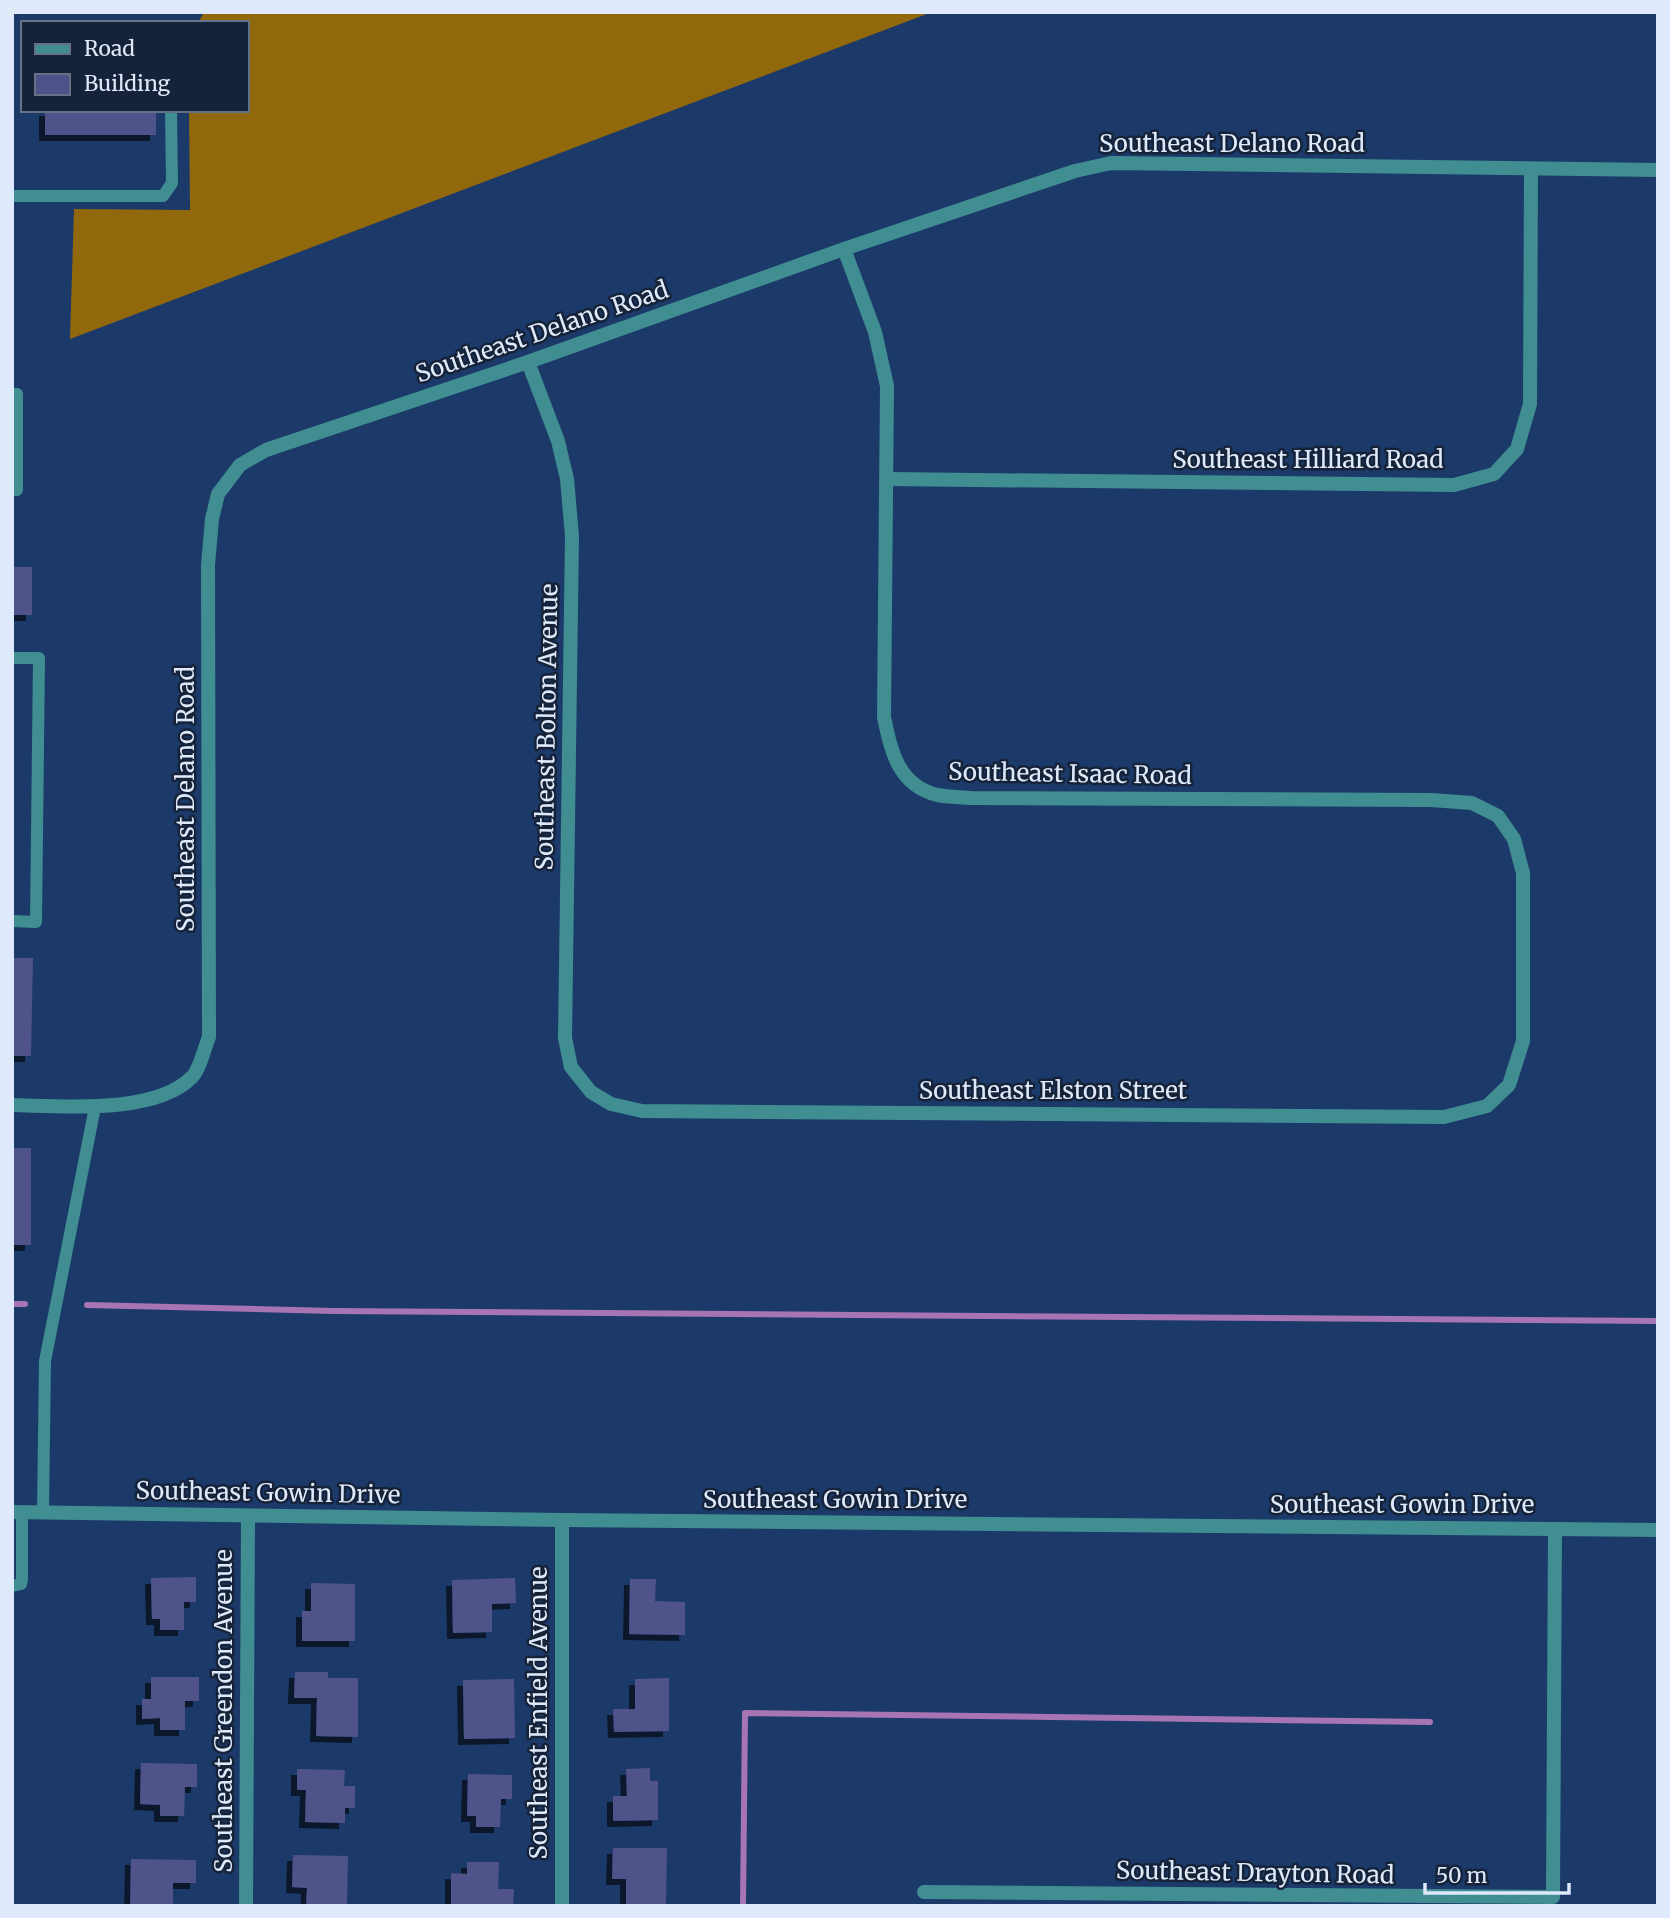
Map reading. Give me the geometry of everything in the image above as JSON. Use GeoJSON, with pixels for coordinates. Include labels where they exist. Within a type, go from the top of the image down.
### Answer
{"type":"FeatureCollection","features":[{"type":"Feature","properties":{"kind":"street","name":"Southeast Delano Road"},"geometry":{"type":"LineString","coordinates":[[12,1105],[95,1107],[163,1097],[193,1076],[208,1037],[208,565],[212,519],[218,494],[240,465],[266,450],[528,362],[844,249],[1075,171],[1111,163],[1658,170]]}},
{"type":"Feature","properties":{"kind":"street","name":"Southeast Hilliard Road"},"geometry":{"type":"LineString","coordinates":[[888,479],[1454,485],[1494,474],[1517,449],[1530,404],[1531,169]]}},
{"type":"Feature","properties":{"kind":"street","name":"Southeast Isaac Road"},"geometry":{"type":"LineString","coordinates":[[844,249],[875,332],[887,386],[884,717],[891,754],[910,782],[936,795],[971,799],[1431,800],[1472,803],[1498,816],[1514,839],[1523,873],[1523,1041],[1508,1085]]}},
{"type":"Feature","properties":{"kind":"street","name":"Southeast Bolton Avenue"},"geometry":{"type":"LineString","coordinates":[[528,362],[558,441],[567,479],[571,524],[565,1038],[571,1067],[591,1092]]}},
{"type":"Feature","properties":{"kind":"street","name":"Southeast Elston Street"},"geometry":{"type":"LineString","coordinates":[[591,1092],[611,1104],[642,1111],[1444,1117],[1487,1107],[1508,1085]]}},
{"type":"Feature","properties":{"kind":"street","name":"Southeast Gowin Drive"},"geometry":{"type":"LineString","coordinates":[[17,1512],[248,1517],[1658,1530]]}},
{"type":"Feature","properties":{"kind":"street","name":"Southeast Greendon Avenue"},"geometry":{"type":"LineString","coordinates":[[246,1906],[248,1517]]}},
{"type":"Feature","properties":{"kind":"street","name":"Southeast Enfield Avenue"},"geometry":{"type":"LineString","coordinates":[[562,1520],[562,1906]]}},
{"type":"Feature","properties":{"kind":"street","name":"Southeast Drayton Road"},"geometry":{"type":"LineString","coordinates":[[924,1892],[1108,1900],[1553,1902],[1555,1529]]}},
{"type":"Feature","properties":{"kind":"lane"},"geometry":{"type":"LineString","coordinates":[[12,196],[163,196],[172,183],[171,112]]}},
{"type":"Feature","properties":{"kind":"lane"},"geometry":{"type":"LineString","coordinates":[[12,394],[17,394],[17,490],[12,490]]}},
{"type":"Feature","properties":{"kind":"lane"},"geometry":{"type":"LineString","coordinates":[[12,658],[39,658],[36,922],[12,921]]}},
{"type":"Feature","properties":{"kind":"lane"},"geometry":{"type":"LineString","coordinates":[[43,1512],[45,1361],[95,1107]]}},
{"type":"Feature","properties":{"kind":"lane"},"geometry":{"type":"LineString","coordinates":[[12,1586],[21,1584],[22,1579],[17,1512]]}},
{"type":"Feature","properties":{"kind":"shaded area"},"geometry":{"type":"Polygon","coordinates":[[[204,12],[932,12],[70,339],[74,209],[190,210],[189,112],[248,112],[248,21],[199,21],[204,12]]]}},
{"type":"Feature","properties":{"kind":"building"},"geometry":{"type":"Polygon","coordinates":[[[45,112],[156,112],[156,135],[45,135],[45,112]]]}},
{"type":"Feature","properties":{"kind":"building"},"geometry":{"type":"Polygon","coordinates":[[[12,567],[32,567],[32,615],[12,615],[12,567]]]}},
{"type":"Feature","properties":{"kind":"building"},"geometry":{"type":"Polygon","coordinates":[[[12,958],[33,958],[31,1056],[12,1056],[12,958]]]}},
{"type":"Feature","properties":{"kind":"building"},"geometry":{"type":"Polygon","coordinates":[[[12,1148],[31,1148],[31,1245],[12,1245],[12,1148]]]}},
{"type":"Feature","properties":{"kind":"building"},"geometry":{"type":"Polygon","coordinates":[[[196,1577],[196,1602],[184,1602],[184,1630],[160,1630],[160,1619],[152,1619],[151,1578],[196,1577]]]}},
{"type":"Feature","properties":{"kind":"building"},"geometry":{"type":"Polygon","coordinates":[[[515,1578],[516,1603],[492,1604],[492,1632],[453,1633],[452,1580],[515,1578]]]}},
{"type":"Feature","properties":{"kind":"building"},"geometry":{"type":"Polygon","coordinates":[[[630,1579],[656,1579],[655,1601],[685,1602],[685,1635],[629,1634],[630,1579]]]}},
{"type":"Feature","properties":{"kind":"building"},"geometry":{"type":"Polygon","coordinates":[[[311,1583],[355,1584],[355,1641],[302,1641],[302,1611],[311,1611],[311,1583]]]}},
{"type":"Feature","properties":{"kind":"building"},"geometry":{"type":"Polygon","coordinates":[[[295,1672],[328,1672],[328,1678],[358,1678],[358,1737],[316,1736],[317,1698],[294,1698],[295,1672]]]}},
{"type":"Feature","properties":{"kind":"building"},"geometry":{"type":"Polygon","coordinates":[[[151,1677],[199,1677],[199,1701],[185,1701],[185,1730],[160,1730],[160,1718],[142,1719],[142,1699],[151,1699],[151,1677]]]}},
{"type":"Feature","properties":{"kind":"building"},"geometry":{"type":"Polygon","coordinates":[[[669,1678],[669,1731],[614,1732],[613,1709],[635,1709],[635,1679],[669,1678]]]}},
{"type":"Feature","properties":{"kind":"building"},"geometry":{"type":"Polygon","coordinates":[[[514,1679],[515,1738],[464,1739],[463,1680],[514,1679]]]}},
{"type":"Feature","properties":{"kind":"building"},"geometry":{"type":"Polygon","coordinates":[[[141,1763],[197,1764],[197,1787],[185,1787],[184,1816],[160,1816],[160,1805],[140,1804],[141,1763]]]}},
{"type":"Feature","properties":{"kind":"building"},"geometry":{"type":"Polygon","coordinates":[[[650,1768],[650,1781],[658,1781],[658,1820],[613,1821],[613,1796],[627,1796],[626,1769],[650,1768]]]}},
{"type":"Feature","properties":{"kind":"building"},"geometry":{"type":"Polygon","coordinates":[[[297,1769],[345,1770],[344,1786],[355,1786],[355,1808],[345,1808],[345,1823],[305,1822],[306,1790],[297,1790],[297,1769]]]}},
{"type":"Feature","properties":{"kind":"building"},"geometry":{"type":"Polygon","coordinates":[[[468,1774],[512,1775],[512,1799],[501,1799],[500,1827],[476,1827],[476,1816],[467,1816],[468,1774]]]}},
{"type":"Feature","properties":{"kind":"building"},"geometry":{"type":"Polygon","coordinates":[[[613,1848],[667,1848],[666,1906],[626,1906],[626,1879],[612,1879],[613,1848]]]}},
{"type":"Feature","properties":{"kind":"building"},"geometry":{"type":"Polygon","coordinates":[[[293,1855],[348,1856],[347,1906],[306,1906],[307,1888],[292,1887],[293,1855]]]}},
{"type":"Feature","properties":{"kind":"building"},"geometry":{"type":"Polygon","coordinates":[[[131,1859],[196,1860],[196,1883],[173,1883],[173,1906],[130,1906],[131,1859]]]}},
{"type":"Feature","properties":{"kind":"building"},"geometry":{"type":"Polygon","coordinates":[[[467,1862],[499,1862],[498,1889],[514,1889],[513,1906],[451,1906],[451,1873],[467,1874],[467,1862]]]}},
{"type":"Feature","properties":{"kind":"waterway"},"geometry":{"type":"LineString","coordinates":[[12,1304],[25,1304]]}},
{"type":"Feature","properties":{"kind":"waterway"},"geometry":{"type":"LineString","coordinates":[[87,1305],[334,1311],[1658,1321]]}},
{"type":"Feature","properties":{"kind":"waterway"},"geometry":{"type":"LineString","coordinates":[[743,1906],[745,1713],[1430,1722]]}}]}
